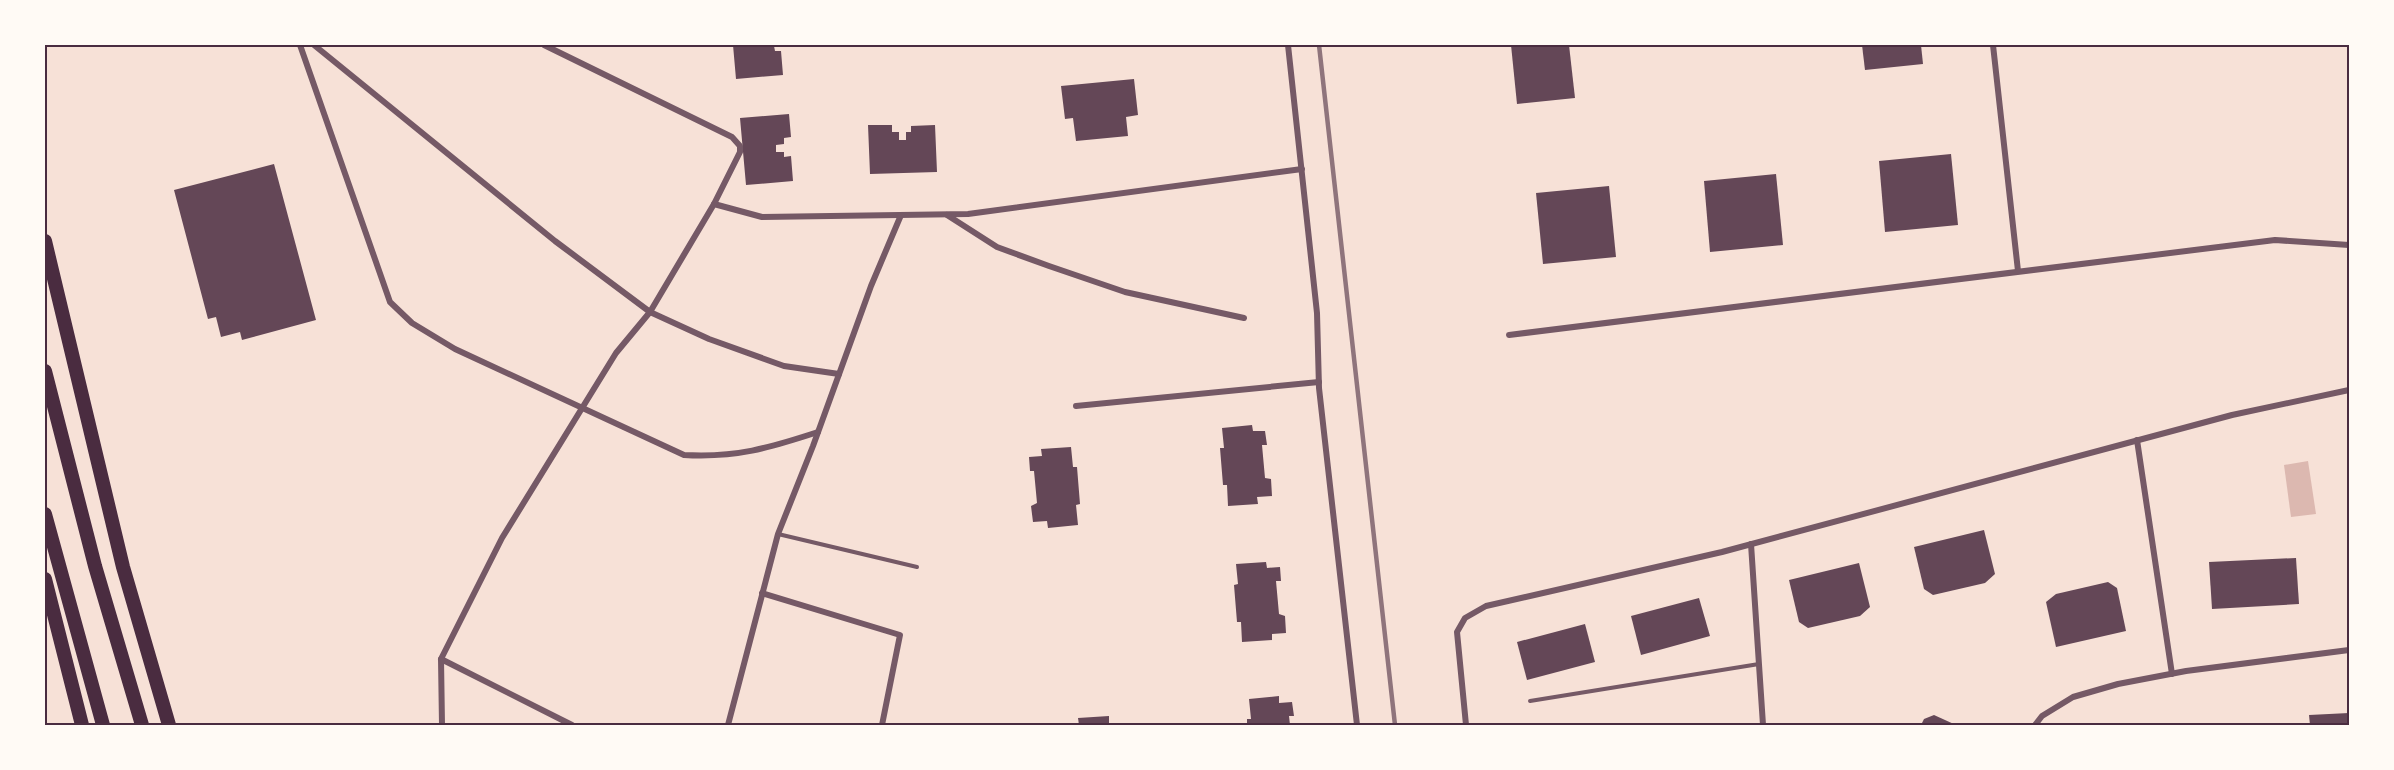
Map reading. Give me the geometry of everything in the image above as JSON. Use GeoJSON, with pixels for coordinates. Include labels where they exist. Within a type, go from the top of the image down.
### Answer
{"type":"FeatureCollection","features":[{"type":"Feature","properties":{"kind":"highway"},"geometry":{"type":"LineString","coordinates":[[45,241],[123,567],[169,725]]}},
{"type":"Feature","properties":{"kind":"highway"},"geometry":{"type":"LineString","coordinates":[[45,371],[95,566],[142,725]]}},
{"type":"Feature","properties":{"kind":"highway"},"geometry":{"type":"LineString","coordinates":[[45,514],[104,725]]}},
{"type":"Feature","properties":{"kind":"highway"},"geometry":{"type":"LineString","coordinates":[[45,579],[82,725]]}},
{"type":"Feature","properties":{"kind":"street"},"geometry":{"type":"LineString","coordinates":[[300,45],[390,302],[412,323],[454,349],[503,374],[582,407],[684,455],[714,457],[759,452],[818,432]]}},
{"type":"Feature","properties":{"kind":"street"},"geometry":{"type":"LineString","coordinates":[[314,45],[555,242],[650,312],[709,339],[784,366],[839,374]]}},
{"type":"Feature","properties":{"kind":"street"},"geometry":{"type":"LineString","coordinates":[[442,725],[441,659],[502,538],[616,353],[650,312],[714,204],[740,152],[737,141],[544,45]]}},
{"type":"Feature","properties":{"kind":"street"},"geometry":{"type":"LineString","coordinates":[[1288,45],[1317,313],[1319,382],[1357,725]]}},
{"type":"Feature","properties":{"kind":"street"},"geometry":{"type":"LineString","coordinates":[[1993,45],[2018,272]]}},
{"type":"Feature","properties":{"kind":"street"},"geometry":{"type":"LineString","coordinates":[[714,204],[762,217],[968,214],[1302,169]]}},
{"type":"Feature","properties":{"kind":"street"},"geometry":{"type":"LineString","coordinates":[[946,214],[997,246],[1049,266],[1125,292],[1244,318]]}},
{"type":"Feature","properties":{"kind":"street"},"geometry":{"type":"LineString","coordinates":[[728,725],[777,534],[818,432],[871,286],[901,215]]}},
{"type":"Feature","properties":{"kind":"street"},"geometry":{"type":"LineString","coordinates":[[1509,335],[2275,240],[2349,245]]}},
{"type":"Feature","properties":{"kind":"street"},"geometry":{"type":"LineString","coordinates":[[1076,406],[1319,382]]}},
{"type":"Feature","properties":{"kind":"street"},"geometry":{"type":"LineString","coordinates":[[1466,725],[1457,632],[1465,618],[1486,606],[1751,544],[2232,415],[2349,390]]}},
{"type":"Feature","properties":{"kind":"street"},"geometry":{"type":"LineString","coordinates":[[2137,440],[2172,674]]}},
{"type":"Feature","properties":{"kind":"street"},"geometry":{"type":"LineString","coordinates":[[1751,544],[1763,725]]}},
{"type":"Feature","properties":{"kind":"street"},"geometry":{"type":"LineString","coordinates":[[762,593],[900,635],[882,725]]}},
{"type":"Feature","properties":{"kind":"street"},"geometry":{"type":"LineString","coordinates":[[2035,725],[2042,716],[2073,697],[2118,684],[2172,674],[2349,650]]}},
{"type":"Feature","properties":{"kind":"street"},"geometry":{"type":"LineString","coordinates":[[441,659],[572,725]]}},
{"type":"Feature","properties":{"kind":"lane"},"geometry":{"type":"LineString","coordinates":[[777,534],[918,567]]}},
{"type":"Feature","properties":{"kind":"lane"},"geometry":{"type":"LineString","coordinates":[[1530,700],[1759,664]]}},
{"type":"Feature","properties":{"kind":"shaded area"},"geometry":{"type":"Polygon","coordinates":[[[2308,461],[2316,514],[2291,517],[2284,465],[2308,461]]]}},
{"type":"Feature","properties":{"kind":"building"},"geometry":{"type":"Polygon","coordinates":[[[733,45],[774,46],[775,51],[781,51],[783,75],[736,79],[733,45]]]}},
{"type":"Feature","properties":{"kind":"building"},"geometry":{"type":"Polygon","coordinates":[[[1511,45],[1569,45],[1575,98],[1517,104],[1511,45]]]}},
{"type":"Feature","properties":{"kind":"building"},"geometry":{"type":"Polygon","coordinates":[[[1862,45],[1921,45],[1923,64],[1865,70],[1862,45]]]}},
{"type":"Feature","properties":{"kind":"building"},"geometry":{"type":"Polygon","coordinates":[[[1134,79],[1138,115],[1126,117],[1128,136],[1076,141],[1073,118],[1065,119],[1061,86],[1134,79]]]}},
{"type":"Feature","properties":{"kind":"building"},"geometry":{"type":"Polygon","coordinates":[[[789,114],[791,137],[784,138],[784,144],[776,145],[776,152],[784,152],[784,157],[791,156],[793,181],[746,185],[740,118],[789,114]]]}},
{"type":"Feature","properties":{"kind":"building"},"geometry":{"type":"Polygon","coordinates":[[[868,125],[892,125],[892,132],[899,132],[899,140],[906,140],[906,132],[911,132],[911,126],[935,125],[937,172],[870,174],[868,125]]]}},
{"type":"Feature","properties":{"kind":"building"},"geometry":{"type":"Polygon","coordinates":[[[1951,154],[1958,225],[1885,232],[1879,161],[1951,154]]]}},
{"type":"Feature","properties":{"kind":"building"},"geometry":{"type":"Polygon","coordinates":[[[274,164],[316,320],[242,340],[240,332],[221,337],[216,317],[208,319],[174,190],[274,164]]]}},
{"type":"Feature","properties":{"kind":"building"},"geometry":{"type":"Polygon","coordinates":[[[1776,174],[1783,245],[1710,252],[1704,181],[1776,174]]]}},
{"type":"Feature","properties":{"kind":"building"},"geometry":{"type":"Polygon","coordinates":[[[1609,186],[1616,257],[1543,264],[1536,193],[1609,186]]]}},
{"type":"Feature","properties":{"kind":"building"},"geometry":{"type":"Polygon","coordinates":[[[1252,425],[1253,431],[1265,431],[1267,445],[1262,445],[1265,478],[1271,479],[1272,496],[1257,497],[1258,504],[1228,506],[1227,485],[1223,485],[1220,448],[1224,448],[1222,428],[1252,425]]]}},
{"type":"Feature","properties":{"kind":"building"},"geometry":{"type":"Polygon","coordinates":[[[1071,447],[1073,467],[1077,467],[1080,504],[1076,505],[1078,525],[1048,528],[1047,521],[1033,522],[1031,506],[1037,503],[1034,471],[1030,471],[1029,457],[1042,456],[1041,449],[1071,447]]]}},
{"type":"Feature","properties":{"kind":"building"},"geometry":{"type":"Polygon","coordinates":[[[1984,530],[1995,574],[1985,583],[1933,595],[1924,589],[1914,547],[1984,530]]]}},
{"type":"Feature","properties":{"kind":"building"},"geometry":{"type":"Polygon","coordinates":[[[2296,558],[2299,604],[2212,609],[2209,562],[2296,558]]]}},
{"type":"Feature","properties":{"kind":"building"},"geometry":{"type":"Polygon","coordinates":[[[1266,562],[1267,568],[1280,567],[1281,581],[1276,581],[1279,614],[1285,616],[1286,633],[1272,634],[1272,640],[1242,642],[1241,622],[1237,622],[1234,585],[1238,584],[1236,564],[1266,562]]]}},
{"type":"Feature","properties":{"kind":"building"},"geometry":{"type":"Polygon","coordinates":[[[1859,563],[1870,607],[1860,616],[1808,628],[1799,622],[1789,580],[1859,563]]]}},
{"type":"Feature","properties":{"kind":"building"},"geometry":{"type":"Polygon","coordinates":[[[2108,582],[2117,588],[2126,631],[2056,647],[2046,602],[2056,594],[2108,582]]]}},
{"type":"Feature","properties":{"kind":"building"},"geometry":{"type":"Polygon","coordinates":[[[1699,598],[1710,636],[1641,655],[1631,616],[1699,598]]]}},
{"type":"Feature","properties":{"kind":"building"},"geometry":{"type":"Polygon","coordinates":[[[1585,624],[1595,662],[1527,680],[1517,642],[1585,624]]]}},
{"type":"Feature","properties":{"kind":"building"},"geometry":{"type":"Polygon","coordinates":[[[1279,696],[1279,703],[1292,702],[1294,716],[1289,716],[1290,725],[1247,725],[1247,719],[1251,719],[1249,699],[1279,696]]]}},
{"type":"Feature","properties":{"kind":"building"},"geometry":{"type":"Polygon","coordinates":[[[2349,713],[2349,725],[2310,725],[2309,715],[2349,713]]]}},
{"type":"Feature","properties":{"kind":"building"},"geometry":{"type":"Polygon","coordinates":[[[1934,715],[1956,725],[1921,725],[1924,719],[1934,715]]]}},
{"type":"Feature","properties":{"kind":"building"},"geometry":{"type":"Polygon","coordinates":[[[1109,716],[1109,725],[1079,725],[1078,718],[1109,716]]]}},
{"type":"Feature","properties":{"kind":"railway"},"geometry":{"type":"LineString","coordinates":[[1319,45],[1395,725]]}}]}
